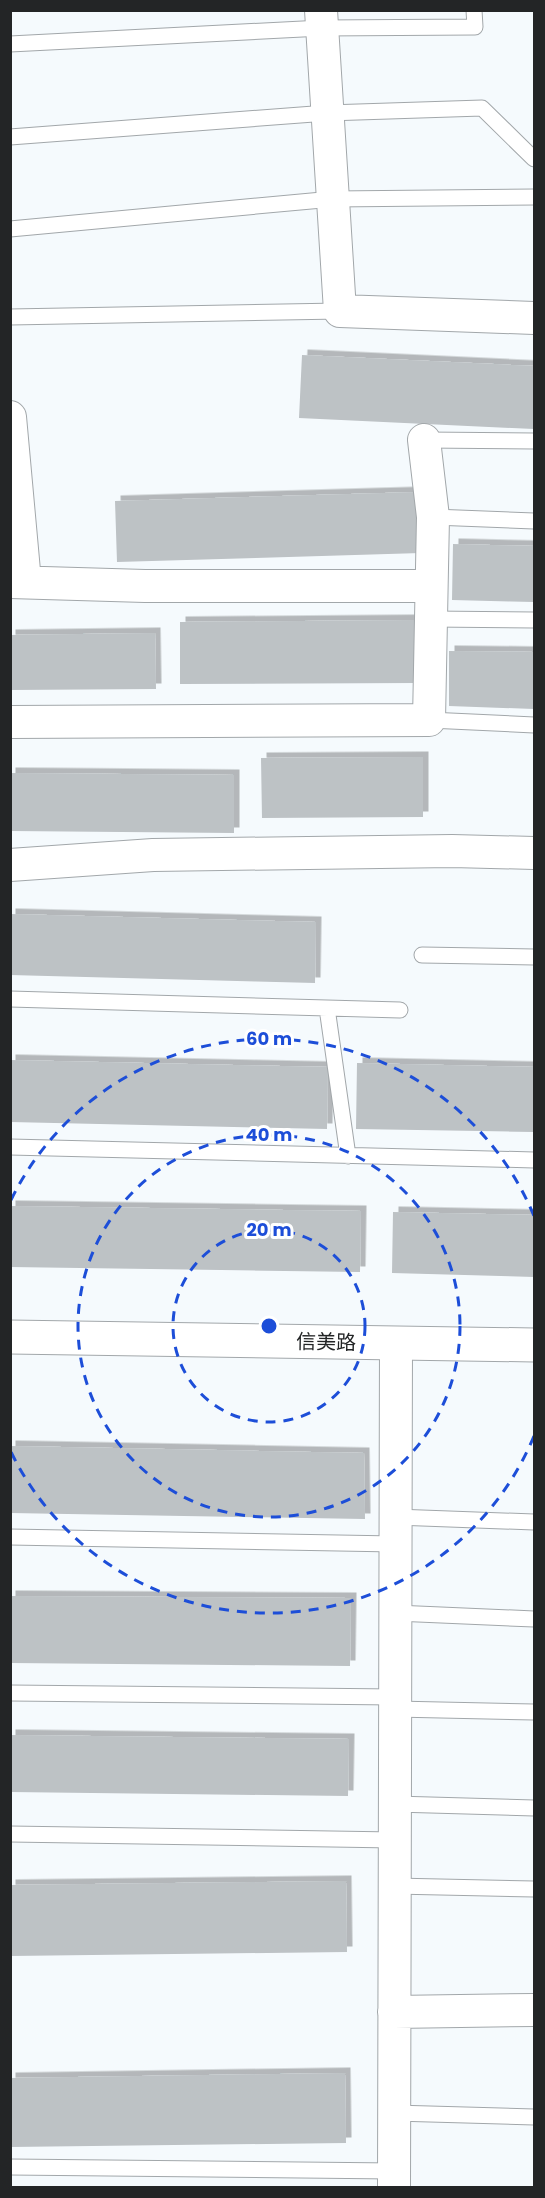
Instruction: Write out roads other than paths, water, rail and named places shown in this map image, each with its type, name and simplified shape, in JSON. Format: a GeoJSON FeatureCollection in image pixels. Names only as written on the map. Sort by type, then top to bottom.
{"type":"FeatureCollection","features":[{"type":"Feature","properties":{"kind":"street"},"geometry":{"type":"LineString","coordinates":[[321,19],[340,311],[534,318]]}},
{"type":"Feature","properties":{"kind":"street"},"geometry":{"type":"LineString","coordinates":[[10,417],[17,582],[145,586],[431,586]]}},
{"type":"Feature","properties":{"kind":"street"},"geometry":{"type":"LineString","coordinates":[[10,722],[429,720],[433,517],[424,440]]}},
{"type":"Feature","properties":{"kind":"street"},"geometry":{"type":"LineString","coordinates":[[10,865],[153,855],[452,851],[534,853]]}},
{"type":"Feature","properties":{"kind":"street","name":"信美路"},"geometry":{"type":"LineString","coordinates":[[10,1337],[534,1345]]}},
{"type":"Feature","properties":{"kind":"street"},"geometry":{"type":"LineString","coordinates":[[394,2179],[396,1343]]}},
{"type":"Feature","properties":{"kind":"street"},"geometry":{"type":"LineString","coordinates":[[394,2012],[534,2010]]}},
{"type":"Feature","properties":{"kind":"lane"},"geometry":{"type":"LineString","coordinates":[[10,44],[321,19],[475,27],[474,10]]}},
{"type":"Feature","properties":{"kind":"lane"},"geometry":{"type":"LineString","coordinates":[[10,137],[327,113],[482,108],[534,159]]}},
{"type":"Feature","properties":{"kind":"lane"},"geometry":{"type":"LineString","coordinates":[[10,229],[333,199],[534,197]]}},
{"type":"Feature","properties":{"kind":"lane"},"geometry":{"type":"LineString","coordinates":[[10,318],[340,311]]}},
{"type":"Feature","properties":{"kind":"lane"},"geometry":{"type":"LineString","coordinates":[[424,440],[534,441]]}},
{"type":"Feature","properties":{"kind":"lane"},"geometry":{"type":"LineString","coordinates":[[433,517],[534,521]]}},
{"type":"Feature","properties":{"kind":"lane"},"geometry":{"type":"LineString","coordinates":[[430,619],[534,620]]}},
{"type":"Feature","properties":{"kind":"lane"},"geometry":{"type":"LineString","coordinates":[[429,720],[534,725]]}},
{"type":"Feature","properties":{"kind":"lane"},"geometry":{"type":"LineString","coordinates":[[422,955],[534,957]]}},
{"type":"Feature","properties":{"kind":"lane"},"geometry":{"type":"LineString","coordinates":[[10,999],[400,1010]]}},
{"type":"Feature","properties":{"kind":"lane"},"geometry":{"type":"LineString","coordinates":[[327,1008],[348,1156]]}},
{"type":"Feature","properties":{"kind":"lane"},"geometry":{"type":"LineString","coordinates":[[10,1147],[534,1160]]}},
{"type":"Feature","properties":{"kind":"lane"},"geometry":{"type":"LineString","coordinates":[[10,1537],[395,1531],[534,1522]]}},
{"type":"Feature","properties":{"kind":"lane"},"geometry":{"type":"LineString","coordinates":[[395,1613],[534,1619]]}},
{"type":"Feature","properties":{"kind":"lane"},"geometry":{"type":"LineString","coordinates":[[10,1693],[395,1703],[534,1712]]}},
{"type":"Feature","properties":{"kind":"lane"},"geometry":{"type":"LineString","coordinates":[[395,1804],[534,1808]]}},
{"type":"Feature","properties":{"kind":"lane"},"geometry":{"type":"LineString","coordinates":[[10,1834],[394,1840]]}},
{"type":"Feature","properties":{"kind":"lane"},"geometry":{"type":"LineString","coordinates":[[394,1887],[534,1889]]}},
{"type":"Feature","properties":{"kind":"lane"},"geometry":{"type":"LineString","coordinates":[[394,2113],[534,2117]]}},
{"type":"Feature","properties":{"kind":"lane"},"geometry":{"type":"LineString","coordinates":[[10,2167],[394,2179]]}}]}
